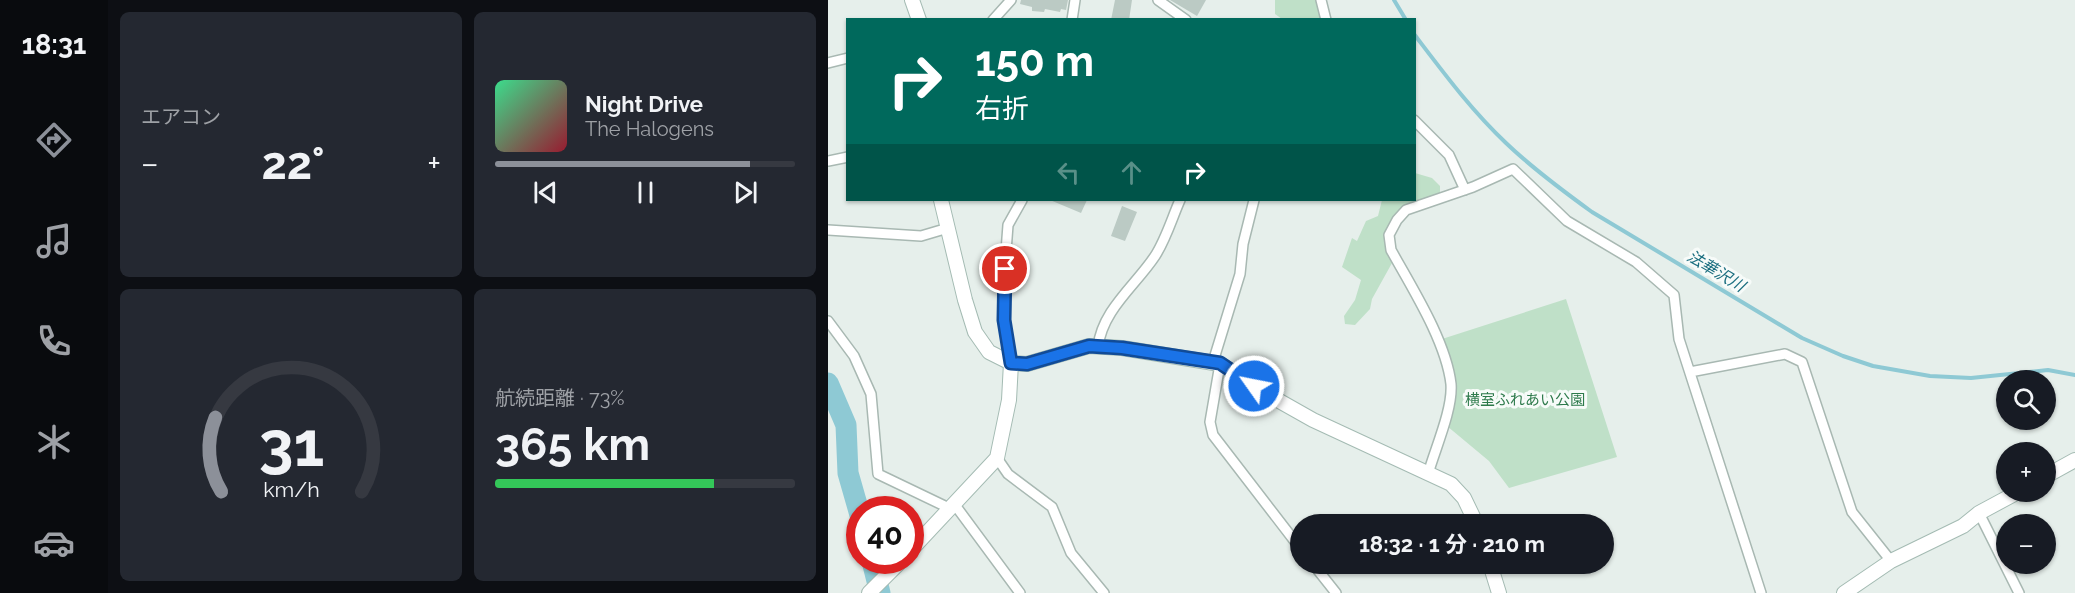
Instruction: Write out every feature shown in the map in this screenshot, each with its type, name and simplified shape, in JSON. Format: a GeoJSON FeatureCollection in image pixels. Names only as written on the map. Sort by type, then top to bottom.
{"type":"FeatureCollection","features":[{"type":"Feature","properties":{"kind":"street"},"geometry":{"type":"LineString","coordinates":[[912,0],[917,18]]}},
{"type":"Feature","properties":{"kind":"street"},"geometry":{"type":"LineString","coordinates":[[995,18],[1011,0]]}},
{"type":"Feature","properties":{"kind":"street"},"geometry":{"type":"LineString","coordinates":[[1072,18],[1075,0]]}},
{"type":"Feature","properties":{"kind":"street"},"geometry":{"type":"LineString","coordinates":[[1158,0],[1183,18]]}},
{"type":"Feature","properties":{"kind":"street"},"geometry":{"type":"LineString","coordinates":[[1321,0],[1326,18]]}},
{"type":"Feature","properties":{"kind":"street"},"geometry":{"type":"LineString","coordinates":[[828,63],[846,58]]}},
{"type":"Feature","properties":{"kind":"street"},"geometry":{"type":"LineString","coordinates":[[1416,122],[1449,155],[1465,190]]}},
{"type":"Feature","properties":{"kind":"street"},"geometry":{"type":"LineString","coordinates":[[828,161],[846,157]]}},
{"type":"Feature","properties":{"kind":"street"},"geometry":{"type":"LineString","coordinates":[[1428,474],[1446,417],[1451,386],[1438,338],[1391,250],[1389,235],[1397,220],[1406,210],[1465,190],[1513,169],[1567,221],[1636,262],[1674,295],[1678,339],[1761,593]]}},
{"type":"Feature","properties":{"kind":"street"},"geometry":{"type":"LineString","coordinates":[[941,201],[975,332],[989,352],[1011,363],[1027,364],[1089,346],[1122,348],[1216,363],[1313,420],[1451,484],[1464,498],[1472,514]]}},
{"type":"Feature","properties":{"kind":"street"},"geometry":{"type":"LineString","coordinates":[[924,537],[997,458],[1009,400],[1011,363],[1004,320],[1008,225],[1021,201]]}},
{"type":"Feature","properties":{"kind":"street"},"geometry":{"type":"LineString","coordinates":[[1098,347],[1099,337],[1107,318],[1156,254],[1180,201]]}},
{"type":"Feature","properties":{"kind":"street"},"geometry":{"type":"LineString","coordinates":[[1254,201],[1243,244],[1240,274],[1216,363],[1210,422],[1213,435],[1290,535]]}},
{"type":"Feature","properties":{"kind":"street"},"geometry":{"type":"LineString","coordinates":[[828,230],[921,236],[948,228]]}},
{"type":"Feature","properties":{"kind":"street"},"geometry":{"type":"LineString","coordinates":[[828,321],[854,356],[871,394],[879,474],[953,507],[1020,593]]}},
{"type":"Feature","properties":{"kind":"street"},"geometry":{"type":"LineString","coordinates":[[1690,372],[1785,354],[1802,362],[1852,512],[1891,561]]}},
{"type":"Feature","properties":{"kind":"street"},"geometry":{"type":"LineString","coordinates":[[997,458],[1008,474],[1052,507],[1071,553],[1104,593]]}},
{"type":"Feature","properties":{"kind":"street"},"geometry":{"type":"LineString","coordinates":[[2056,470],[2075,460]]}},
{"type":"Feature","properties":{"kind":"street"},"geometry":{"type":"LineString","coordinates":[[1844,593],[1891,561],[1963,526],[1979,513],[1999,502]]}},
{"type":"Feature","properties":{"kind":"street"},"geometry":{"type":"LineString","coordinates":[[1979,513],[2019,593]]}},
{"type":"Feature","properties":{"kind":"street"},"geometry":{"type":"LineString","coordinates":[[869,593],[888,574]]}},
{"type":"Feature","properties":{"kind":"street"},"geometry":{"type":"LineString","coordinates":[[1321,574],[1336,593]]}},
{"type":"Feature","properties":{"kind":"street"},"geometry":{"type":"LineString","coordinates":[[1493,574],[1499,593]]}},
{"type":"Feature","properties":{"kind":"green space"},"geometry":{"type":"Polygon","coordinates":[[[1275,0],[1318,0],[1322,18],[1281,18],[1275,14],[1275,0]]]}},
{"type":"Feature","properties":{"kind":"green space"},"geometry":{"type":"Polygon","coordinates":[[[1416,173],[1432,178],[1440,186],[1440,195],[1395,218],[1388,253],[1392,263],[1372,299],[1370,309],[1355,325],[1345,324],[1344,316],[1355,300],[1361,280],[1342,267],[1352,238],[1357,241],[1366,221],[1378,216],[1382,201],[1416,201],[1416,173]]]}},
{"type":"Feature","properties":{"kind":"green space","name":"横室ふれあい公園"},"geometry":{"type":"Polygon","coordinates":[[[1566,299],[1617,457],[1509,488],[1489,461],[1447,426],[1457,386],[1442,339],[1566,299]]]}},
{"type":"Feature","properties":{"kind":"building"},"geometry":{"type":"Polygon","coordinates":[[[1021,0],[1068,0],[1066,10],[1061,9],[1060,12],[1045,9],[1044,12],[1032,11],[1032,7],[1020,4],[1021,0]]]}},
{"type":"Feature","properties":{"kind":"building"},"geometry":{"type":"Polygon","coordinates":[[[1115,0],[1132,0],[1129,18],[1111,18],[1115,0]]]}},
{"type":"Feature","properties":{"kind":"building"},"geometry":{"type":"Polygon","coordinates":[[[1170,0],[1206,0],[1197,16],[1170,0]]]}},
{"type":"Feature","properties":{"kind":"building"},"geometry":{"type":"Polygon","coordinates":[[[1052,201],[1087,201],[1081,213],[1052,201]]]}},
{"type":"Feature","properties":{"kind":"building"},"geometry":{"type":"Polygon","coordinates":[[[1122,206],[1137,212],[1125,241],[1111,236],[1122,206]]]}},
{"type":"Feature","properties":{"kind":"waterway","name":"法華沢川"},"geometry":{"type":"LineString","coordinates":[[1394,0],[1405,18]]}},
{"type":"Feature","properties":{"kind":"waterway","name":"法華沢川"},"geometry":{"type":"LineString","coordinates":[[1416,37],[1493,130],[1548,179],[1592,212],[1802,338],[1873,366],[1930,376],[1971,378],[2048,370],[2075,375]]}},
{"type":"Feature","properties":{"kind":"waterway"},"geometry":{"type":"LineString","coordinates":[[828,383],[846,425],[848,473],[855,496]]}},
{"type":"Feature","properties":{"kind":"waterway"},"geometry":{"type":"LineString","coordinates":[[875,574],[880,593]]}},
{"type":"Feature","properties":{"kind":"route"},"geometry":{"type":"LineString","coordinates":[[1005,269],[1004,320],[1011,363],[1027,364],[1089,346],[1122,348],[1220,363],[1254,386]]}}]}
